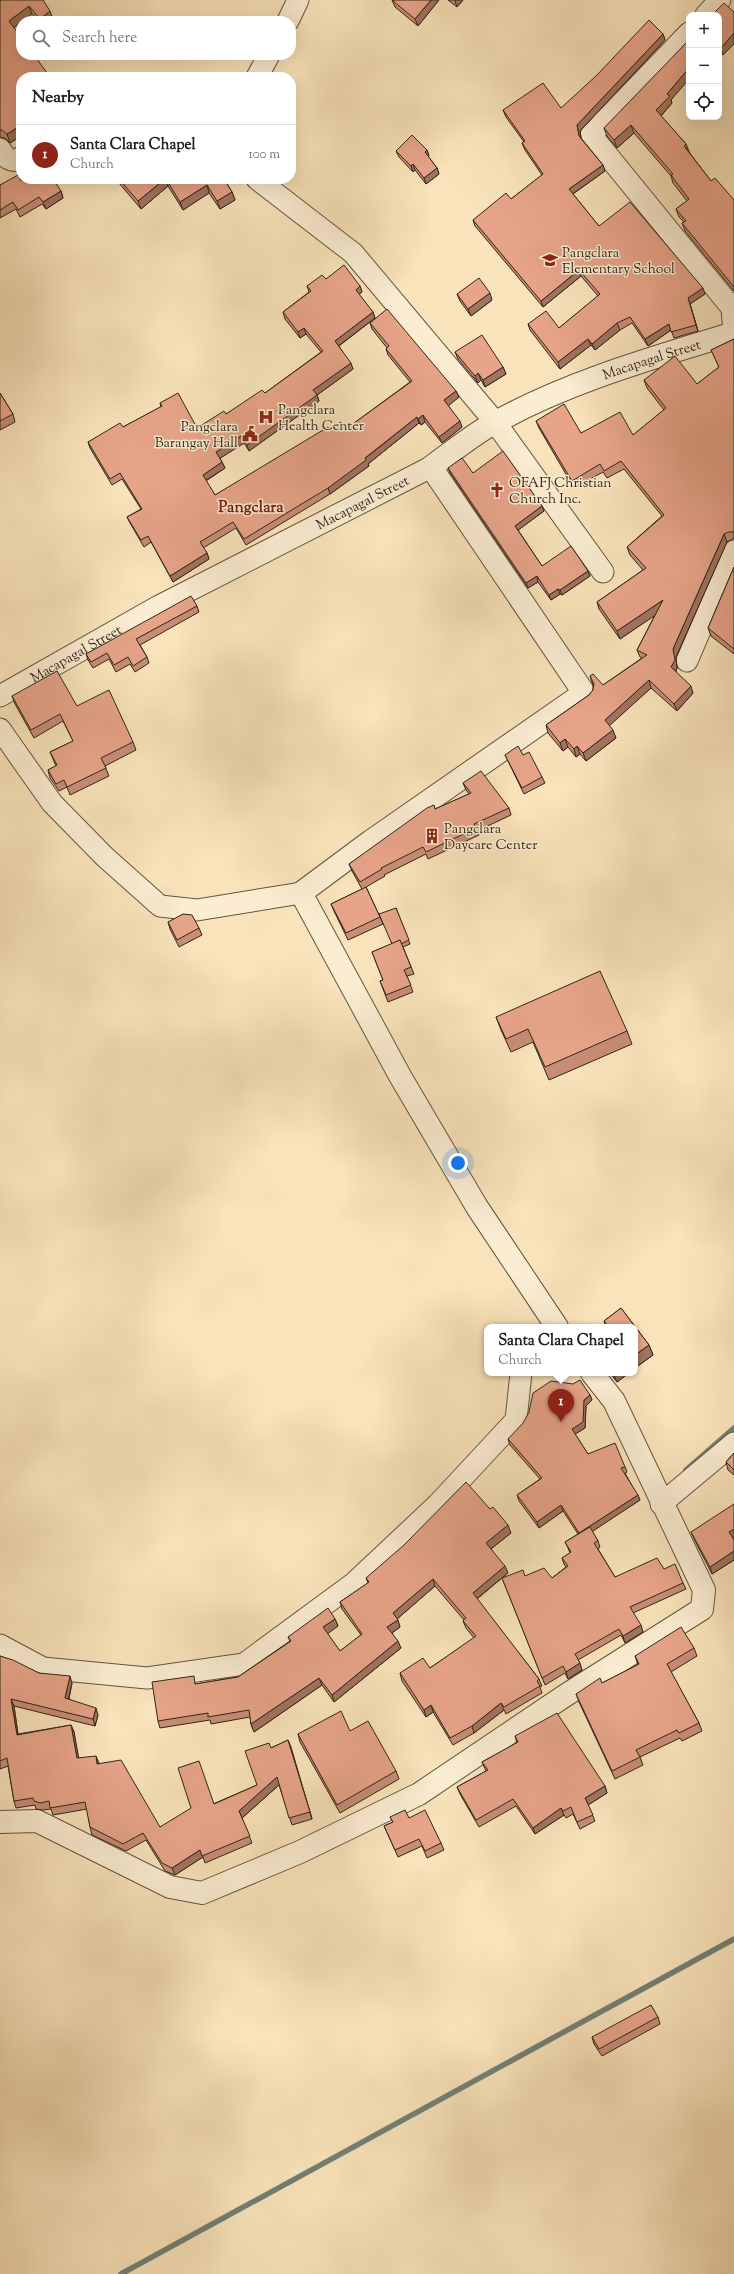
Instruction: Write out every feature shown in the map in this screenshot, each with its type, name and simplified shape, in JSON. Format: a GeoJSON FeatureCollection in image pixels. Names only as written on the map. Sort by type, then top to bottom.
{"type":"FeatureCollection","features":[{"type":"Feature","properties":{"kind":"street"},"geometry":{"type":"LineString","coordinates":[[290,16],[298,0]]}},
{"type":"Feature","properties":{"kind":"street"},"geometry":{"type":"LineString","coordinates":[[709,12],[720,0]]}},
{"type":"Feature","properties":{"kind":"street"},"geometry":{"type":"LineString","coordinates":[[686,35],[591,135],[732,308],[734,333]]}},
{"type":"Feature","properties":{"kind":"street"},"geometry":{"type":"LineString","coordinates":[[260,72],[266,60]]}},
{"type":"Feature","properties":{"kind":"street"},"geometry":{"type":"LineString","coordinates":[[0,149],[5,158],[11,160],[16,158]]}},
{"type":"Feature","properties":{"kind":"street"},"geometry":{"type":"LineString","coordinates":[[263,184],[353,253],[495,422],[603,572]]}},
{"type":"Feature","properties":{"kind":"street","name":"Macapagal Street"},"geometry":{"type":"LineString","coordinates":[[0,696],[159,606],[431,467],[495,422],[570,387],[614,370],[734,333]]}},
{"type":"Feature","properties":{"kind":"street"},"geometry":{"type":"LineString","coordinates":[[0,729],[52,804],[104,857],[160,906],[197,910],[301,893],[371,841],[584,693],[431,467]]}},
{"type":"Feature","properties":{"kind":"street"},"geometry":{"type":"LineString","coordinates":[[687,661],[734,551]]}},
{"type":"Feature","properties":{"kind":"street"},"geometry":{"type":"LineString","coordinates":[[301,893],[400,1076],[477,1207],[555,1324]]}},
{"type":"Feature","properties":{"kind":"street"},"geometry":{"type":"LineString","coordinates":[[0,1645],[43,1668],[146,1678],[244,1664],[354,1583],[438,1504],[516,1420],[521,1376]]}},
{"type":"Feature","properties":{"kind":"street"},"geometry":{"type":"LineString","coordinates":[[0,1822],[37,1821],[170,1887],[202,1893],[300,1852],[419,1794],[566,1695],[702,1608],[704,1590],[661,1504],[614,1401],[594,1376]]}},
{"type":"Feature","properties":{"kind":"street"},"geometry":{"type":"LineString","coordinates":[[661,1504],[734,1443]]}},
{"type":"Feature","properties":{"kind":"building"},"geometry":{"type":"Polygon","coordinates":[[[0,0],[43,0],[50,11],[44,16],[37,16],[29,6],[9,21],[16,30],[16,60],[38,60],[46,72],[16,72],[16,128],[7,134],[0,130],[0,0]]]}},
{"type":"Feature","properties":{"kind":"building"},"geometry":{"type":"Polygon","coordinates":[[[431,0],[415,19],[393,1],[431,0]]]}},
{"type":"Feature","properties":{"kind":"building"},"geometry":{"type":"Polygon","coordinates":[[[724,3],[734,12],[734,33],[722,47],[722,12],[715,12],[724,3]]]}},
{"type":"Feature","properties":{"kind":"building"},"geometry":{"type":"Polygon","coordinates":[[[649,20],[663,34],[577,125],[579,136],[603,165],[569,189],[599,226],[630,202],[703,288],[688,298],[696,325],[671,332],[669,324],[645,339],[630,317],[617,323],[592,344],[588,339],[558,362],[528,324],[546,311],[559,328],[600,294],[579,270],[541,301],[473,220],[506,193],[511,199],[543,174],[522,143],[525,141],[503,110],[543,83],[561,108],[597,75],[649,20]]]}},
{"type":"Feature","properties":{"kind":"building"},"geometry":{"type":"Polygon","coordinates":[[[686,43],[686,72],[667,94],[670,96],[656,110],[686,144],[684,146],[711,181],[715,178],[734,200],[734,287],[682,223],[686,221],[676,209],[689,199],[671,175],[673,174],[631,125],[614,140],[604,128],[686,43]]]}},
{"type":"Feature","properties":{"kind":"building"},"geometry":{"type":"Polygon","coordinates":[[[412,135],[427,150],[425,152],[437,168],[424,178],[413,164],[411,166],[396,151],[412,135]]]}},
{"type":"Feature","properties":{"kind":"building"},"geometry":{"type":"Polygon","coordinates":[[[16,176],[16,184],[56,184],[61,191],[43,202],[39,197],[18,210],[13,202],[0,210],[0,185],[16,176]]]}},
{"type":"Feature","properties":{"kind":"building"},"geometry":{"type":"Polygon","coordinates":[[[123,184],[159,184],[138,201],[123,184]]]}},
{"type":"Feature","properties":{"kind":"building"},"geometry":{"type":"Polygon","coordinates":[[[169,184],[227,184],[232,192],[217,201],[207,185],[180,202],[169,184]]]}},
{"type":"Feature","properties":{"kind":"building"},"geometry":{"type":"Polygon","coordinates":[[[344,265],[360,286],[356,290],[373,312],[335,341],[351,363],[313,390],[317,395],[247,445],[241,436],[216,452],[222,462],[203,475],[215,495],[328,427],[330,429],[341,422],[346,429],[412,381],[386,349],[389,346],[370,323],[387,309],[456,391],[444,400],[460,421],[439,437],[423,415],[418,419],[417,417],[365,458],[366,460],[328,488],[244,539],[233,522],[200,542],[207,553],[170,576],[148,536],[141,540],[127,517],[142,509],[120,473],[110,479],[88,442],[120,423],[123,427],[162,406],[160,403],[178,393],[197,428],[224,411],[226,414],[262,390],[265,393],[323,351],[304,328],[298,332],[283,312],[311,291],[307,286],[322,275],[326,279],[344,265]]]}},
{"type":"Feature","properties":{"kind":"building"},"geometry":{"type":"Polygon","coordinates":[[[479,278],[490,293],[468,309],[457,294],[479,278]]]}},
{"type":"Feature","properties":{"kind":"building"},"geometry":{"type":"Polygon","coordinates":[[[482,335],[503,367],[483,380],[478,373],[475,376],[455,352],[482,335]]]}},
{"type":"Feature","properties":{"kind":"building"},"geometry":{"type":"Polygon","coordinates":[[[734,339],[734,532],[724,534],[673,649],[675,660],[671,667],[691,686],[674,704],[649,680],[605,720],[613,730],[583,753],[577,746],[574,749],[565,739],[560,743],[546,725],[589,695],[593,690],[594,684],[590,676],[593,674],[603,685],[647,655],[637,650],[663,600],[617,631],[597,602],[646,568],[627,547],[664,515],[621,461],[604,471],[600,464],[572,481],[536,421],[564,404],[581,433],[620,412],[633,435],[666,408],[644,380],[675,356],[697,384],[719,367],[711,350],[734,339]]]}},
{"type":"Feature","properties":{"kind":"building"},"geometry":{"type":"Polygon","coordinates":[[[0,393],[13,414],[0,421],[0,393]]]}},
{"type":"Feature","properties":{"kind":"building","name":"OFAFJ Christian Church Inc."},"geometry":{"type":"Polygon","coordinates":[[[503,451],[542,506],[515,526],[542,566],[571,546],[588,571],[560,590],[558,589],[549,595],[537,576],[526,583],[448,468],[462,458],[473,473],[503,451]]]}},
{"type":"Feature","properties":{"kind":"building"},"geometry":{"type":"Polygon","coordinates":[[[734,567],[734,649],[708,628],[734,567]]]}},
{"type":"Feature","properties":{"kind":"building"},"geometry":{"type":"Polygon","coordinates":[[[191,596],[197,606],[136,639],[147,657],[133,666],[128,657],[114,665],[107,653],[91,662],[86,654],[191,596]]]}},
{"type":"Feature","properties":{"kind":"building"},"geometry":{"type":"Polygon","coordinates":[[[57,671],[77,706],[109,690],[133,742],[101,758],[106,768],[67,787],[64,780],[56,784],[48,770],[57,765],[50,752],[73,741],[60,714],[31,730],[12,696],[57,671]]]}},
{"type":"Feature","properties":{"kind":"building"},"geometry":{"type":"Polygon","coordinates":[[[518,746],[523,755],[529,752],[542,777],[522,788],[505,755],[518,746]]]}},
{"type":"Feature","properties":{"kind":"building"},"geometry":{"type":"Polygon","coordinates":[[[481,771],[509,808],[474,824],[476,828],[426,852],[423,847],[381,868],[382,869],[360,882],[349,864],[427,808],[434,805],[435,809],[471,793],[463,783],[481,771]]]}},
{"type":"Feature","properties":{"kind":"building"},"geometry":{"type":"Polygon","coordinates":[[[366,887],[380,917],[346,933],[331,904],[366,887]]]}},
{"type":"Feature","properties":{"kind":"building"},"geometry":{"type":"Polygon","coordinates":[[[396,908],[409,940],[401,944],[400,940],[392,944],[379,914],[396,908]]]}},
{"type":"Feature","properties":{"kind":"building"},"geometry":{"type":"Polygon","coordinates":[[[183,914],[192,915],[199,928],[177,940],[168,922],[183,914]]]}},
{"type":"Feature","properties":{"kind":"building"},"geometry":{"type":"Polygon","coordinates":[[[400,940],[411,967],[404,970],[411,985],[386,995],[380,981],[383,980],[372,952],[400,940]]]}},
{"type":"Feature","properties":{"kind":"building"},"geometry":{"type":"Polygon","coordinates":[[[600,971],[627,1031],[545,1067],[528,1029],[506,1039],[496,1017],[600,971]]]}},
{"type":"Feature","properties":{"kind":"building"},"geometry":{"type":"Polygon","coordinates":[[[621,1308],[633,1324],[606,1324],[604,1321],[621,1308]]]}},
{"type":"Feature","properties":{"kind":"building"},"geometry":{"type":"Polygon","coordinates":[[[638,1330],[649,1345],[638,1353],[638,1330]]]}},
{"type":"Feature","properties":{"kind":"building"},"geometry":{"type":"Polygon","coordinates":[[[580,1380],[590,1395],[584,1400],[583,1422],[572,1429],[588,1454],[615,1443],[625,1467],[621,1468],[638,1495],[579,1533],[561,1505],[537,1522],[517,1495],[542,1478],[508,1439],[523,1423],[529,1412],[533,1393],[551,1381],[573,1384],[580,1380]]]}},
{"type":"Feature","properties":{"kind":"building"},"geometry":{"type":"Polygon","coordinates":[[[734,1453],[734,1470],[726,1462],[734,1453]]]}},
{"type":"Feature","properties":{"kind":"building"},"geometry":{"type":"Polygon","coordinates":[[[466,1482],[490,1509],[493,1507],[508,1525],[486,1543],[505,1566],[473,1593],[539,1679],[537,1681],[540,1686],[504,1707],[501,1703],[472,1726],[450,1738],[431,1705],[424,1710],[400,1673],[423,1658],[430,1668],[476,1636],[463,1621],[466,1618],[433,1579],[393,1613],[398,1620],[387,1627],[398,1641],[332,1695],[319,1678],[251,1724],[249,1710],[208,1717],[208,1713],[158,1721],[152,1682],[194,1676],[195,1684],[238,1677],[291,1641],[288,1637],[328,1608],[335,1619],[323,1627],[340,1651],[362,1634],[340,1602],[369,1582],[366,1578],[404,1545],[466,1482]]]}},
{"type":"Feature","properties":{"kind":"building"},"geometry":{"type":"Polygon","coordinates":[[[734,1504],[734,1529],[729,1532],[734,1540],[734,1551],[710,1567],[691,1532],[734,1504]]]}},
{"type":"Feature","properties":{"kind":"building"},"geometry":{"type":"Polygon","coordinates":[[[590,1527],[598,1541],[594,1543],[615,1577],[657,1558],[664,1569],[675,1564],[683,1583],[630,1607],[641,1625],[623,1636],[619,1629],[575,1654],[580,1663],[566,1672],[563,1666],[542,1678],[502,1578],[523,1570],[525,1576],[544,1568],[552,1578],[568,1566],[562,1558],[571,1552],[565,1542],[590,1527]]]}},
{"type":"Feature","properties":{"kind":"building"},"geometry":{"type":"Polygon","coordinates":[[[681,1627],[694,1648],[667,1664],[699,1723],[679,1733],[677,1730],[636,1750],[640,1757],[612,1771],[576,1694],[600,1678],[602,1683],[639,1664],[635,1656],[681,1627]]]}},
{"type":"Feature","properties":{"kind":"building"},"geometry":{"type":"Polygon","coordinates":[[[0,1656],[13,1660],[39,1673],[70,1676],[65,1698],[96,1708],[93,1719],[11,1699],[17,1735],[71,1725],[77,1758],[96,1756],[97,1764],[121,1760],[160,1827],[191,1808],[178,1768],[199,1761],[214,1804],[257,1785],[245,1751],[269,1743],[271,1748],[288,1740],[310,1812],[289,1818],[277,1777],[239,1811],[250,1836],[202,1856],[200,1850],[172,1868],[162,1863],[143,1833],[123,1844],[90,1827],[85,1802],[50,1808],[49,1801],[40,1803],[34,1801],[33,1798],[14,1801],[7,1758],[0,1761],[0,1656]]]}},
{"type":"Feature","properties":{"kind":"building"},"geometry":{"type":"Polygon","coordinates":[[[341,1711],[350,1731],[368,1721],[396,1771],[337,1805],[298,1734],[341,1711]]]}},
{"type":"Feature","properties":{"kind":"building"},"geometry":{"type":"Polygon","coordinates":[[[557,1713],[605,1786],[585,1798],[593,1815],[577,1822],[571,1807],[563,1811],[561,1808],[533,1828],[513,1799],[476,1820],[457,1787],[488,1770],[482,1762],[518,1742],[515,1736],[557,1713]]]}},
{"type":"Feature","properties":{"kind":"building"},"geometry":{"type":"Polygon","coordinates":[[[405,1810],[409,1818],[425,1810],[441,1843],[425,1851],[419,1839],[395,1850],[384,1826],[393,1822],[390,1817],[405,1810]]]}},
{"type":"Feature","properties":{"kind":"building"},"geometry":{"type":"Polygon","coordinates":[[[651,2005],[658,2017],[599,2049],[592,2037],[651,2005]]]}},
{"type":"Feature","properties":{"kind":"waterway"},"geometry":{"type":"LineString","coordinates":[[686,1470],[734,1428]]}},
{"type":"Feature","properties":{"kind":"waterway"},"geometry":{"type":"LineString","coordinates":[[121,2274],[734,1939]]}},
{"type":"Feature","properties":{"kind":"place","name":"Pangclara Elementary School"},"geometry":{"type":"Point","coordinates":[550,260]}},
{"type":"Feature","properties":{"kind":"place","name":"Pangclara Health Center"},"geometry":{"type":"Point","coordinates":[266,417]}},
{"type":"Feature","properties":{"kind":"place","name":"Pangclara Barangay Hall"},"geometry":{"type":"Point","coordinates":[250,434]}},
{"type":"Feature","properties":{"kind":"place","name":"OFAFJ Christian Church Inc."},"geometry":{"type":"Point","coordinates":[497,490]}},
{"type":"Feature","properties":{"kind":"place","name":"Pangclara Daycare Center"},"geometry":{"type":"Point","coordinates":[432,836]}},
{"type":"Feature","properties":{"kind":"place","name":"Santa Clara Chapel"},"geometry":{"type":"Point","coordinates":[561,1422]}},
{"type":"Feature","properties":{"kind":"district","name":"Pangclara"},"geometry":{"type":"Point","coordinates":[251,506]}}]}
